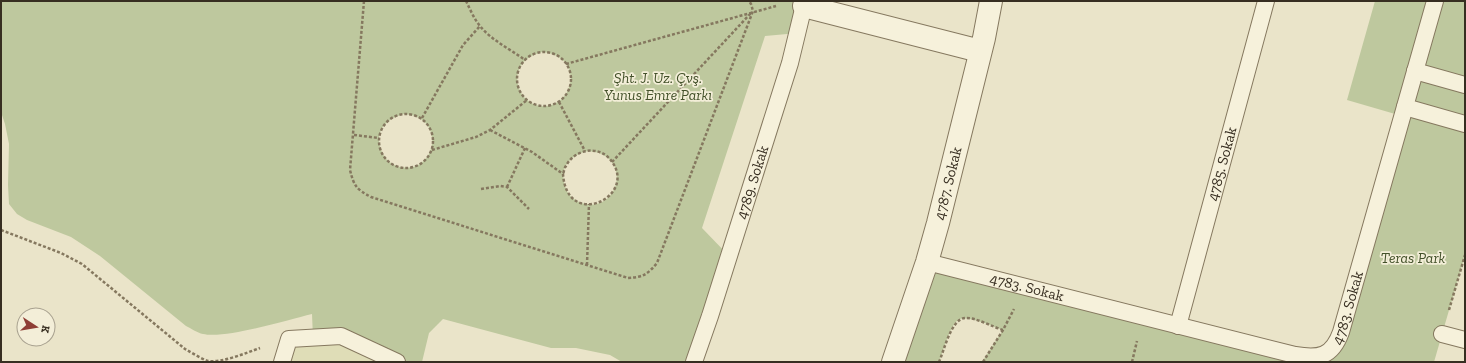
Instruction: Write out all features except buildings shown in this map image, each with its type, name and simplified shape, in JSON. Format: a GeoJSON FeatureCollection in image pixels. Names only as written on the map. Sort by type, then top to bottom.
{"type":"FeatureCollection","features":[{"type":"Feature","properties":{"kind":"street","name":"4787. Sokak"},"geometry":{"type":"LineString","coordinates":[[893,362],[927,262],[949,181],[991,1]]}},
{"type":"Feature","properties":{"kind":"street"},"geometry":{"type":"LineString","coordinates":[[805,4],[980,51]]}},
{"type":"Feature","properties":{"kind":"lane","name":"4785. Sokak"},"geometry":{"type":"LineString","coordinates":[[1178,326],[1266,1]]}},
{"type":"Feature","properties":{"kind":"lane","name":"4783. Sokak"},"geometry":{"type":"LineString","coordinates":[[927,262],[1303,357],[1310,358],[1322,356],[1336,343],[1342,326],[1435,1]]}},
{"type":"Feature","properties":{"kind":"lane","name":"4789. Sokak"},"geometry":{"type":"LineString","coordinates":[[694,362],[790,64],[805,4]]}},
{"type":"Feature","properties":{"kind":"lane"},"geometry":{"type":"LineString","coordinates":[[1415,71],[1465,85]]}},
{"type":"Feature","properties":{"kind":"lane"},"geometry":{"type":"LineString","coordinates":[[1405,107],[1465,124]]}},
{"type":"Feature","properties":{"kind":"lane"},"geometry":{"type":"LineString","coordinates":[[1442,334],[1465,340]]}},
{"type":"Feature","properties":{"kind":"lane"},"geometry":{"type":"LineString","coordinates":[[282,362],[289,339],[340,336],[397,362]]}},
{"type":"Feature","properties":{"kind":"path"},"geometry":{"type":"LineString","coordinates":[[364,1],[350,170],[353,183],[360,191],[371,197],[628,278],[639,277],[649,273],[657,263],[753,11],[749,1]]}},
{"type":"Feature","properties":{"kind":"path"},"geometry":{"type":"LineString","coordinates":[[466,1],[480,26],[489,35],[525,60]]}},
{"type":"Feature","properties":{"kind":"path"},"geometry":{"type":"LineString","coordinates":[[566,64],[753,11],[787,4],[805,4]]}},
{"type":"Feature","properties":{"kind":"path"},"geometry":{"type":"LineString","coordinates":[[612,162],[753,11]]}},
{"type":"Feature","properties":{"kind":"path"},"geometry":{"type":"LineString","coordinates":[[422,118],[463,45],[480,26]]}},
{"type":"Feature","properties":{"kind":"path"},"geometry":{"type":"LineString","coordinates":[[538,53],[551,53],[560,57],[570,71],[571,80],[566,96],[559,102],[552,105],[543,106],[527,100],[520,90],[517,76],[520,67],[525,60],[538,53]]}},
{"type":"Feature","properties":{"kind":"path"},"geometry":{"type":"LineString","coordinates":[[431,150],[476,137],[490,130],[527,100]]}},
{"type":"Feature","properties":{"kind":"path"},"geometry":{"type":"LineString","coordinates":[[559,102],[585,151]]}},
{"type":"Feature","properties":{"kind":"path"},"geometry":{"type":"LineString","coordinates":[[404,114],[422,118],[432,133],[433,141],[431,150],[421,163],[413,167],[405,168],[396,166],[383,156],[379,138],[381,129],[387,121],[395,116],[404,114]]}},
{"type":"Feature","properties":{"kind":"path"},"geometry":{"type":"LineString","coordinates":[[490,130],[544,159],[563,174]]}},
{"type":"Feature","properties":{"kind":"path"},"geometry":{"type":"LineString","coordinates":[[353,135],[379,138]]}},
{"type":"Feature","properties":{"kind":"path"},"geometry":{"type":"LineString","coordinates":[[507,187],[524,148]]}},
{"type":"Feature","properties":{"kind":"path"},"geometry":{"type":"LineString","coordinates":[[585,151],[598,151],[606,155],[616,170],[617,178],[614,190],[605,200],[598,203],[581,203],[567,192],[564,184],[563,174],[566,166],[572,158],[585,151]]}},
{"type":"Feature","properties":{"kind":"path"},"geometry":{"type":"LineString","coordinates":[[481,189],[500,186],[507,187],[529,209]]}},
{"type":"Feature","properties":{"kind":"path"},"geometry":{"type":"LineString","coordinates":[[586,265],[589,204]]}},
{"type":"Feature","properties":{"kind":"path"},"geometry":{"type":"LineString","coordinates":[[1,230],[61,253],[82,264],[185,348],[208,361],[219,361],[289,339]]}},
{"type":"Feature","properties":{"kind":"path"},"geometry":{"type":"LineString","coordinates":[[983,362],[1012,315],[1020,286]]}},
{"type":"Feature","properties":{"kind":"path"},"geometry":{"type":"LineString","coordinates":[[939,362],[952,327],[959,320],[965,318],[974,320],[1003,330]]}},
{"type":"Feature","properties":{"kind":"shaded area"},"geometry":{"type":"Polygon","coordinates":[[[341,336],[397,362],[282,362],[289,339],[341,336]]]}},
{"type":"Feature","properties":{"kind":"green space","name":"Şht. J. Uz. Çvş. Yunus Emre Parkı"},"geometry":{"type":"Polygon","coordinates":[[[1,1],[805,1],[798,33],[765,36],[702,228],[729,256],[694,362],[622,362],[610,355],[576,348],[551,348],[443,319],[429,333],[422,362],[397,362],[341,336],[313,338],[312,314],[226,334],[213,335],[196,332],[186,326],[100,256],[71,237],[27,220],[17,214],[9,204],[9,144],[1,112],[1,1]],[[542,52],[528,58],[520,67],[517,78],[519,88],[524,97],[533,104],[544,106],[556,103],[563,97],[569,87],[571,77],[570,71],[564,61],[554,55],[542,52]],[[404,114],[397,116],[386,123],[382,128],[379,139],[382,152],[387,160],[400,167],[412,167],[422,163],[429,155],[432,145],[432,134],[427,125],[418,117],[404,114]],[[588,151],[575,156],[564,169],[563,175],[566,189],[571,197],[579,202],[585,204],[597,204],[607,199],[613,191],[616,181],[616,171],[611,162],[602,154],[588,151]]]}},
{"type":"Feature","properties":{"kind":"green space","name":"Teras Park"},"geometry":{"type":"Polygon","coordinates":[[[1375,1],[1465,1],[1465,85],[1415,71],[1405,107],[1465,124],[1465,255],[1434,362],[982,362],[1003,330],[974,320],[962,319],[958,320],[952,327],[939,362],[893,362],[927,262],[1295,355],[1328,351],[1402,116],[1347,100],[1375,1]]]}},
{"type":"Feature","properties":{"kind":"green space"},"geometry":{"type":"Polygon","coordinates":[[[1419,77],[1465,90],[1465,119],[1411,105],[1419,77]]]}}]}
